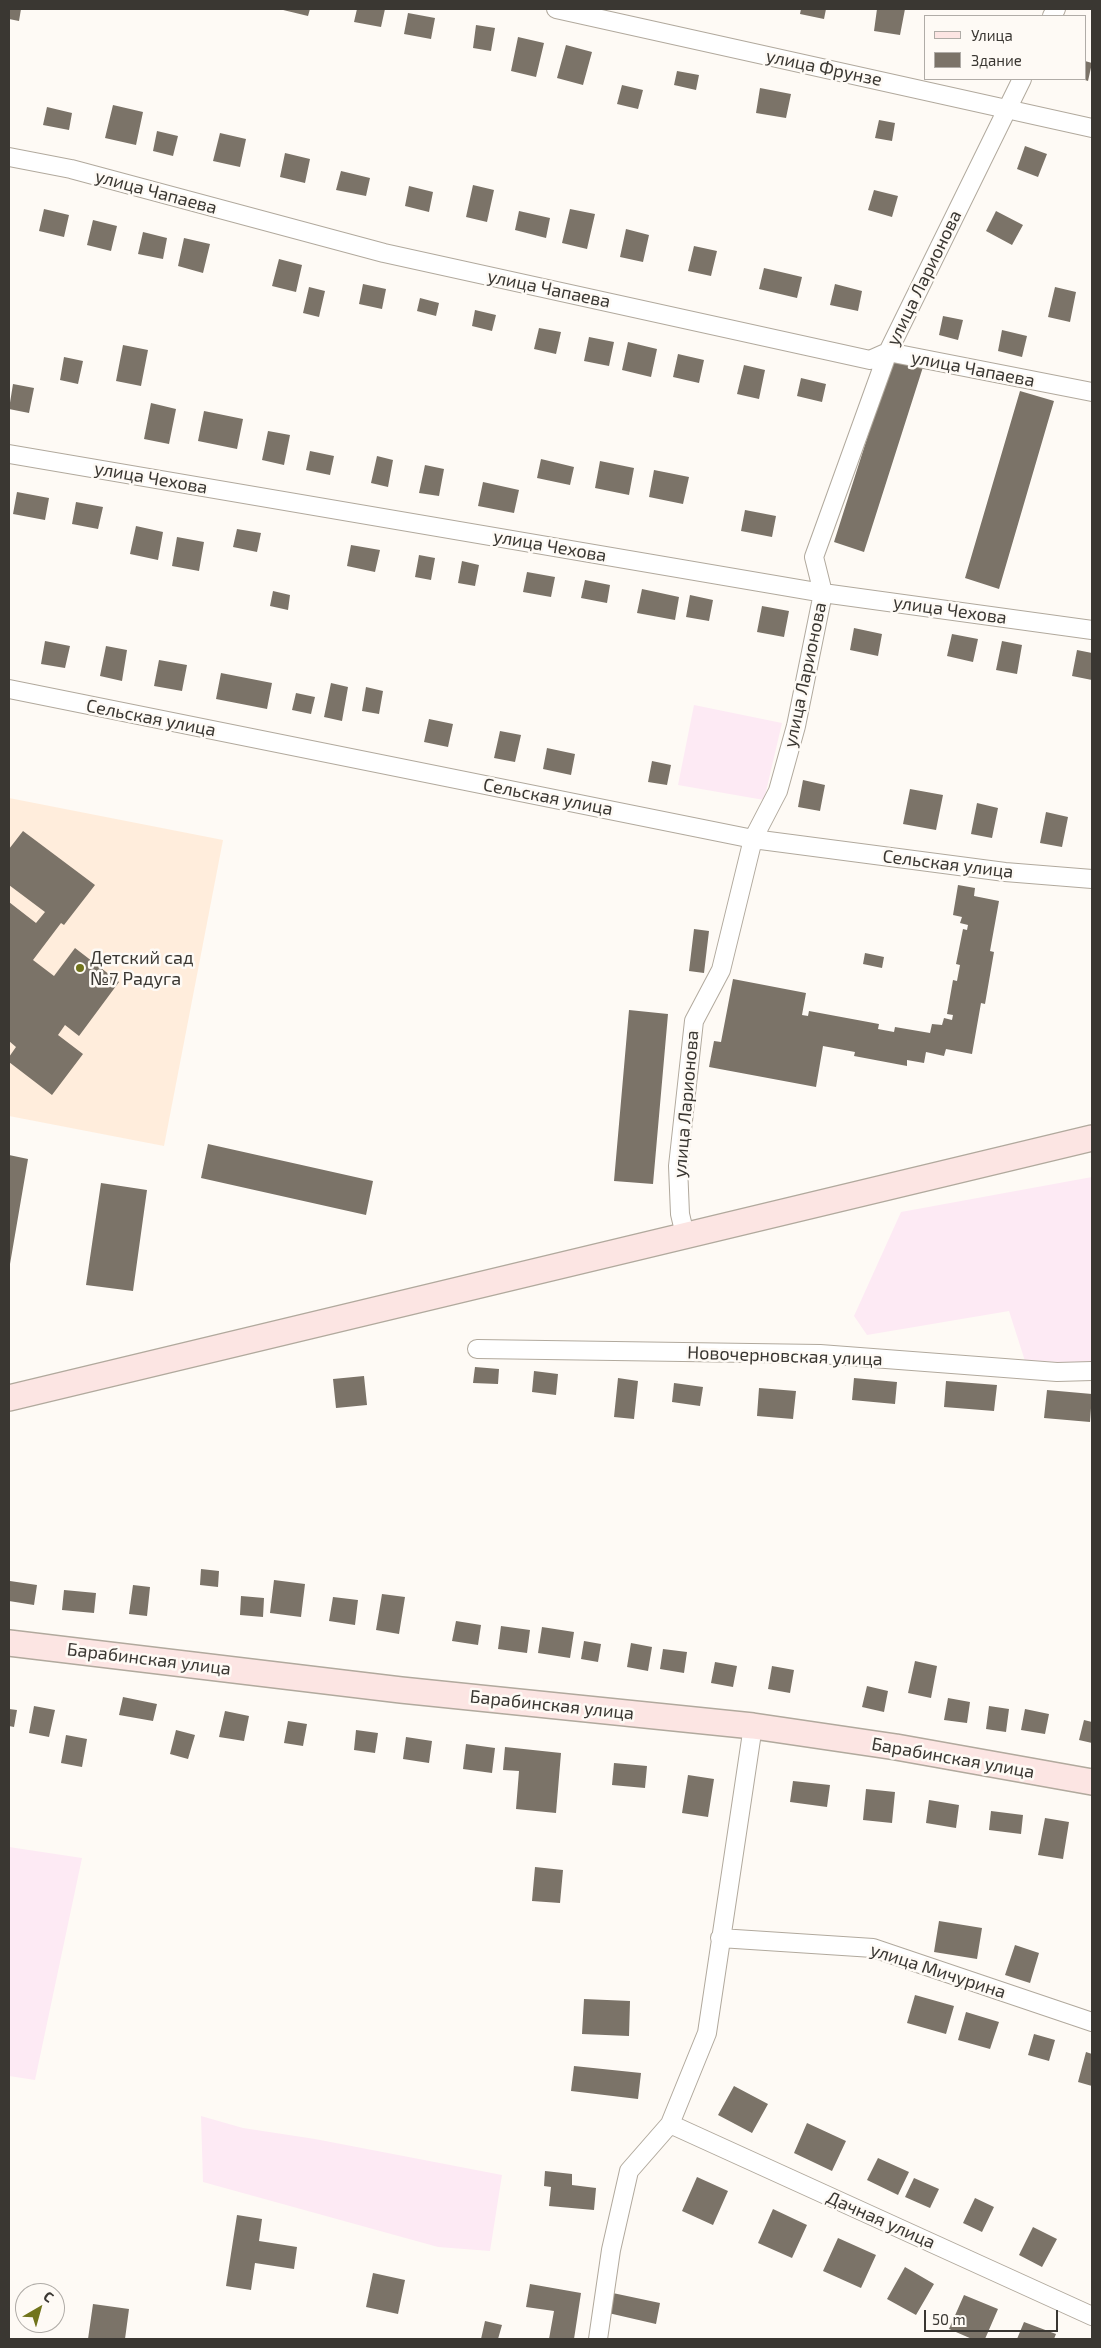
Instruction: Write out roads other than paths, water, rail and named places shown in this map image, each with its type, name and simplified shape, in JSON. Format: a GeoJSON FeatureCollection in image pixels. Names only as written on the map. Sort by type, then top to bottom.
{"type":"FeatureCollection","features":[{"type":"Feature","properties":{"kind":"main road"},"geometry":{"type":"LineString","coordinates":[[9,1398],[1092,1138]]}},
{"type":"Feature","properties":{"kind":"main road","name":"Барабинская улица"},"geometry":{"type":"LineString","coordinates":[[9,1642],[401,1690],[753,1726],[896,1747],[1092,1782]]}},
{"type":"Feature","properties":{"kind":"street","name":"улица Фрунзе"},"geometry":{"type":"LineString","coordinates":[[556,9],[1092,128]]}},
{"type":"Feature","properties":{"kind":"street","name":"улица Ларионова"},"geometry":{"type":"LineString","coordinates":[[685,1236],[680,1214],[678,1166],[694,1021],[721,970],[753,839],[778,791],[796,726],[822,593],[814,557],[888,352],[1022,80]]}},
{"type":"Feature","properties":{"kind":"street","name":"улица Чапаева"},"geometry":{"type":"LineString","coordinates":[[9,157],[71,169],[384,253],[870,360],[888,352],[1092,392]]}},
{"type":"Feature","properties":{"kind":"street","name":"улица Чехова"},"geometry":{"type":"LineString","coordinates":[[9,454],[822,593],[1092,630]]}},
{"type":"Feature","properties":{"kind":"street","name":"Сельская улица"},"geometry":{"type":"LineString","coordinates":[[9,689],[753,839],[1005,872],[1092,879]]}},
{"type":"Feature","properties":{"kind":"street","name":"Новочерновская улица"},"geometry":{"type":"LineString","coordinates":[[477,1349],[820,1354],[1057,1372],[1092,1371]]}},
{"type":"Feature","properties":{"kind":"street"},"geometry":{"type":"LineString","coordinates":[[598,2339],[611,2250],[629,2171],[670,2124],[707,2033],[753,1726]]}},
{"type":"Feature","properties":{"kind":"street","name":"улица Мичурина"},"geometry":{"type":"LineString","coordinates":[[720,1938],[873,1948],[1092,2022]]}},
{"type":"Feature","properties":{"kind":"street","name":"Дачная улица"},"geometry":{"type":"LineString","coordinates":[[670,2124],[1092,2316]]}},
{"type":"Feature","properties":{"kind":"place","name":"Детский сад №7 Радуга"},"geometry":{"type":"Point","coordinates":[80,968]}}]}
